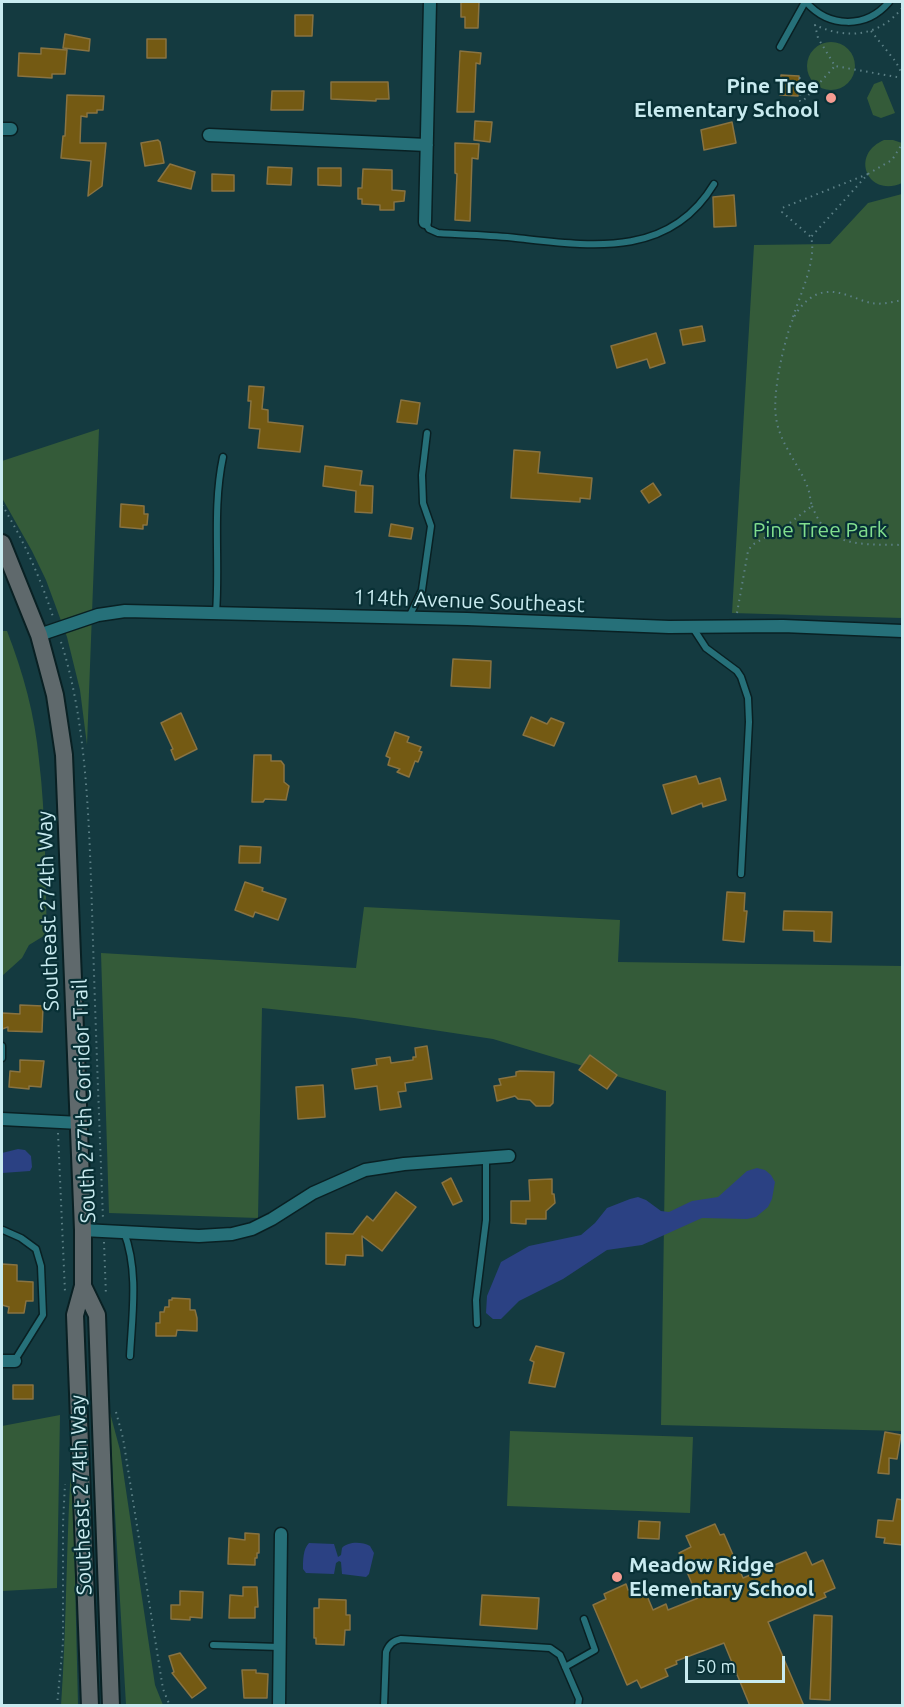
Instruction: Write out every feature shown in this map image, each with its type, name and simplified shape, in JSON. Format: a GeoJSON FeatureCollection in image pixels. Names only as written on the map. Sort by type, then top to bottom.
{"type":"FeatureCollection","features":[{"type":"Feature","properties":{"kind":"main road","name":"Southeast 274th Way"},"geometry":{"type":"LineString","coordinates":[[2,543],[39,635],[55,695],[64,755],[83,1230],[83,1287],[75,1315],[90,1706]]}},
{"type":"Feature","properties":{"kind":"main road","name":"Southeast 274th Way"},"geometry":{"type":"LineString","coordinates":[[83,1287],[97,1316],[111,1706]]}},
{"type":"Feature","properties":{"kind":"street"},"geometry":{"type":"LineString","coordinates":[[425,222],[430,2]]}},
{"type":"Feature","properties":{"kind":"street"},"geometry":{"type":"LineString","coordinates":[[209,135],[427,145]]}},
{"type":"Feature","properties":{"kind":"street","name":"114th Avenue Southeast"},"geometry":{"type":"LineString","coordinates":[[39,635],[98,615],[125,610],[693,628],[783,626],[903,631]]}},
{"type":"Feature","properties":{"kind":"street"},"geometry":{"type":"LineString","coordinates":[[2,1119],[80,1123]]}},
{"type":"Feature","properties":{"kind":"street"},"geometry":{"type":"LineString","coordinates":[[83,1230],[199,1236],[232,1234],[252,1229],[313,1193],[365,1170],[404,1164],[509,1155]]}},
{"type":"Feature","properties":{"kind":"street"},"geometry":{"type":"LineString","coordinates":[[2,1361],[15,1361]]}},
{"type":"Feature","properties":{"kind":"street"},"geometry":{"type":"LineString","coordinates":[[279,1706],[281,1534]]}},
{"type":"Feature","properties":{"kind":"lane"},"geometry":{"type":"LineString","coordinates":[[780,47],[806,2],[815,11],[832,21],[853,23],[872,16],[889,2]]}},
{"type":"Feature","properties":{"kind":"lane"},"geometry":{"type":"LineString","coordinates":[[425,222],[429,229],[438,233],[512,237],[571,244],[607,244],[639,240],[661,233],[682,221],[700,204],[714,184]]}},
{"type":"Feature","properties":{"kind":"lane"},"geometry":{"type":"LineString","coordinates":[[409,618],[422,590],[431,526],[423,502],[422,475],[427,433]]}},
{"type":"Feature","properties":{"kind":"lane"},"geometry":{"type":"LineString","coordinates":[[216,613],[218,592],[216,526],[219,477],[223,457]]}},
{"type":"Feature","properties":{"kind":"lane"},"geometry":{"type":"LineString","coordinates":[[693,628],[706,648],[737,671],[745,685],[748,698],[749,722],[741,874]]}},
{"type":"Feature","properties":{"kind":"lane"},"geometry":{"type":"LineString","coordinates":[[2,1046],[2,1058]]}},
{"type":"Feature","properties":{"kind":"lane"},"geometry":{"type":"LineString","coordinates":[[477,1324],[476,1300],[486,1220],[486,1157]]}},
{"type":"Feature","properties":{"kind":"lane"},"geometry":{"type":"LineString","coordinates":[[3,1230],[21,1238],[36,1249],[43,1288],[43,1315],[15,1361]]}},
{"type":"Feature","properties":{"kind":"lane"},"geometry":{"type":"LineString","coordinates":[[124,1232],[131,1251],[133,1269],[130,1356]]}},
{"type":"Feature","properties":{"kind":"lane"},"geometry":{"type":"LineString","coordinates":[[565,1667],[595,1650],[584,1619]]}},
{"type":"Feature","properties":{"kind":"lane"},"geometry":{"type":"LineString","coordinates":[[384,1706],[386,1652],[389,1645],[401,1639],[550,1648],[560,1655],[579,1699],[578,1706]]}},
{"type":"Feature","properties":{"kind":"lane"},"geometry":{"type":"LineString","coordinates":[[213,1646],[280,1647]]}},
{"type":"Feature","properties":{"kind":"path"},"geometry":{"type":"LineString","coordinates":[[903,8],[892,19],[871,31],[843,34],[815,25],[818,38],[836,66],[903,76]]}},
{"type":"Feature","properties":{"kind":"path"},"geometry":{"type":"LineString","coordinates":[[871,31],[896,62],[903,76]]}},
{"type":"Feature","properties":{"kind":"path"},"geometry":{"type":"LineString","coordinates":[[799,78],[801,78],[800,101],[802,101],[836,66]]}},
{"type":"Feature","properties":{"kind":"path"},"geometry":{"type":"LineString","coordinates":[[903,144],[892,160],[868,174],[782,208],[782,212],[811,237],[813,248],[788,333],[776,395],[776,418],[783,438],[808,488],[812,506],[823,527],[845,541],[903,545]]}},
{"type":"Feature","properties":{"kind":"path"},"geometry":{"type":"LineString","coordinates":[[811,237],[868,174]]}},
{"type":"Feature","properties":{"kind":"path"},"geometry":{"type":"LineString","coordinates":[[788,333],[794,317],[806,301],[817,294],[839,292],[873,303],[903,300]]}},
{"type":"Feature","properties":{"kind":"path","name":"South 277th Corridor Trail"},"geometry":{"type":"LineString","coordinates":[[2,505],[12,521],[46,597],[68,661],[83,749],[90,873],[106,1299]]}},
{"type":"Feature","properties":{"kind":"path"},"geometry":{"type":"LineString","coordinates":[[735,627],[748,551],[752,545],[787,525],[812,506]]}},
{"type":"Feature","properties":{"kind":"path"},"geometry":{"type":"LineString","coordinates":[[116,1411],[123,1438],[163,1689],[170,1706]]}},
{"type":"Feature","properties":{"kind":"green space"},"geometry":{"type":"Polygon","coordinates":[[[831,42],[848,49],[855,66],[848,83],[831,90],[814,83],[807,66],[814,49],[831,42]]]}},
{"type":"Feature","properties":{"kind":"green space"},"geometry":{"type":"Polygon","coordinates":[[[882,81],[895,113],[881,118],[873,115],[867,98],[874,84],[882,81]]]}},
{"type":"Feature","properties":{"kind":"green space"},"geometry":{"type":"Polygon","coordinates":[[[884,140],[902,143],[902,183],[890,186],[880,185],[867,173],[865,164],[867,155],[873,147],[884,140]]]}},
{"type":"Feature","properties":{"kind":"green space","name":"Pine Tree Park"},"geometry":{"type":"Polygon","coordinates":[[[902,194],[902,618],[732,613],[754,245],[830,244],[868,203],[902,194]]]}},
{"type":"Feature","properties":{"kind":"green space"},"geometry":{"type":"Polygon","coordinates":[[[99,429],[87,745],[80,690],[67,637],[46,580],[2,498],[2,461],[99,429]]]}},
{"type":"Feature","properties":{"kind":"green space"},"geometry":{"type":"Polygon","coordinates":[[[2,631],[7,631],[28,694],[37,743],[44,825],[47,934],[29,945],[22,958],[2,976],[2,631]]]}},
{"type":"Feature","properties":{"kind":"green space"},"geometry":{"type":"Polygon","coordinates":[[[364,907],[620,920],[618,962],[902,966],[902,1431],[661,1425],[666,1091],[493,1039],[354,1018],[262,1008],[258,1218],[109,1213],[101,953],[356,968],[364,907]]]}},
{"type":"Feature","properties":{"kind":"green space"},"geometry":{"type":"Polygon","coordinates":[[[109,1409],[120,1450],[155,1685],[163,1705],[126,1705],[109,1409]]]}},
{"type":"Feature","properties":{"kind":"green space"},"geometry":{"type":"Polygon","coordinates":[[[60,1415],[57,1588],[2,1591],[2,1426],[60,1415]]]}},
{"type":"Feature","properties":{"kind":"green space"},"geometry":{"type":"Polygon","coordinates":[[[510,1431],[693,1437],[690,1513],[507,1506],[510,1431]]]}},
{"type":"Feature","properties":{"kind":"green space"},"geometry":{"type":"Polygon","coordinates":[[[72,1452],[78,1705],[61,1706],[69,1516],[72,1452]]]}},
{"type":"Feature","properties":{"kind":"water"},"geometry":{"type":"Polygon","coordinates":[[[18,1149],[25,1150],[31,1156],[30,1171],[2,1173],[2,1153],[18,1149]]]}},
{"type":"Feature","properties":{"kind":"water"},"geometry":{"type":"Polygon","coordinates":[[[757,1168],[765,1170],[775,1182],[768,1207],[756,1217],[747,1219],[702,1218],[642,1245],[607,1250],[563,1279],[519,1301],[501,1319],[493,1319],[486,1313],[487,1296],[501,1262],[529,1246],[581,1235],[607,1208],[630,1199],[638,1197],[661,1211],[669,1212],[692,1201],[718,1197],[747,1171],[757,1168]]]}},
{"type":"Feature","properties":{"kind":"water"},"geometry":{"type":"Polygon","coordinates":[[[309,1543],[334,1544],[338,1557],[341,1555],[342,1548],[348,1544],[359,1543],[370,1546],[374,1553],[369,1574],[366,1577],[342,1574],[339,1561],[336,1563],[334,1574],[306,1573],[303,1569],[303,1558],[309,1543]]]}},
{"type":"Feature","properties":{"kind":"building"},"geometry":{"type":"Polygon","coordinates":[[[461,2],[479,2],[478,28],[465,28],[465,17],[461,17],[461,2]]]}},
{"type":"Feature","properties":{"kind":"building"},"geometry":{"type":"Polygon","coordinates":[[[295,15],[313,15],[312,36],[295,36],[295,15]]]}},
{"type":"Feature","properties":{"kind":"building"},"geometry":{"type":"Polygon","coordinates":[[[65,34],[90,39],[89,51],[63,48],[65,34]]]}},
{"type":"Feature","properties":{"kind":"building"},"geometry":{"type":"Polygon","coordinates":[[[147,39],[166,39],[166,58],[147,58],[147,39]]]}},
{"type":"Feature","properties":{"kind":"building"},"geometry":{"type":"Polygon","coordinates":[[[41,48],[67,50],[65,74],[52,74],[52,78],[18,76],[19,53],[41,54],[41,48]]]}},
{"type":"Feature","properties":{"kind":"building"},"geometry":{"type":"Polygon","coordinates":[[[460,51],[481,53],[480,64],[476,63],[474,112],[457,112],[460,51]]]}},
{"type":"Feature","properties":{"kind":"building"},"geometry":{"type":"Polygon","coordinates":[[[781,75],[799,76],[798,96],[780,95],[781,75]]]}},
{"type":"Feature","properties":{"kind":"building"},"geometry":{"type":"Polygon","coordinates":[[[331,82],[388,82],[389,99],[376,99],[376,101],[331,99],[331,82]]]}},
{"type":"Feature","properties":{"kind":"building"},"geometry":{"type":"Polygon","coordinates":[[[272,91],[304,91],[303,110],[271,110],[272,91]]]}},
{"type":"Feature","properties":{"kind":"building"},"geometry":{"type":"Polygon","coordinates":[[[67,95],[104,96],[103,110],[97,110],[97,113],[87,113],[87,117],[81,116],[80,143],[106,143],[102,186],[88,196],[91,161],[61,158],[63,136],[65,136],[67,95]]]}},
{"type":"Feature","properties":{"kind":"building"},"geometry":{"type":"Polygon","coordinates":[[[475,121],[492,122],[490,142],[474,140],[475,121]]]}},
{"type":"Feature","properties":{"kind":"building"},"geometry":{"type":"Polygon","coordinates":[[[732,122],[736,143],[704,150],[701,130],[732,122]]]}},
{"type":"Feature","properties":{"kind":"building"},"geometry":{"type":"Polygon","coordinates":[[[158,140],[164,163],[145,166],[141,143],[158,140]]]}},
{"type":"Feature","properties":{"kind":"building"},"geometry":{"type":"Polygon","coordinates":[[[455,143],[479,144],[478,159],[472,158],[470,221],[455,220],[457,174],[455,173],[455,143]]]}},
{"type":"Feature","properties":{"kind":"building"},"geometry":{"type":"Polygon","coordinates":[[[170,164],[195,172],[191,189],[158,181],[170,164]]]}},
{"type":"Feature","properties":{"kind":"building"},"geometry":{"type":"Polygon","coordinates":[[[268,167],[292,168],[291,185],[267,184],[268,167]]]}},
{"type":"Feature","properties":{"kind":"building"},"geometry":{"type":"Polygon","coordinates":[[[318,168],[341,168],[341,186],[318,185],[318,168]]]}},
{"type":"Feature","properties":{"kind":"building"},"geometry":{"type":"Polygon","coordinates":[[[363,169],[392,170],[392,190],[405,191],[404,201],[394,202],[394,210],[380,210],[380,205],[362,204],[362,199],[358,199],[358,188],[362,188],[363,169]]]}},
{"type":"Feature","properties":{"kind":"building"},"geometry":{"type":"Polygon","coordinates":[[[212,174],[234,175],[234,191],[212,191],[212,174]]]}},
{"type":"Feature","properties":{"kind":"building"},"geometry":{"type":"Polygon","coordinates":[[[734,195],[736,226],[714,227],[713,197],[734,195]]]}},
{"type":"Feature","properties":{"kind":"building"},"geometry":{"type":"Polygon","coordinates":[[[702,326],[705,341],[683,345],[680,330],[702,326]]]}},
{"type":"Feature","properties":{"kind":"building"},"geometry":{"type":"Polygon","coordinates":[[[656,333],[665,363],[650,368],[647,359],[617,368],[611,346],[656,333]]]}},
{"type":"Feature","properties":{"kind":"building"},"geometry":{"type":"Polygon","coordinates":[[[249,386],[264,387],[262,409],[268,410],[268,422],[303,426],[300,452],[258,448],[260,429],[249,428],[251,401],[248,401],[249,386]]]}},
{"type":"Feature","properties":{"kind":"building"},"geometry":{"type":"Polygon","coordinates":[[[401,400],[420,403],[417,424],[397,422],[401,400]]]}},
{"type":"Feature","properties":{"kind":"building"},"geometry":{"type":"Polygon","coordinates":[[[514,450],[540,452],[538,473],[592,478],[590,499],[580,498],[580,502],[511,498],[514,450]]]}},
{"type":"Feature","properties":{"kind":"building"},"geometry":{"type":"Polygon","coordinates":[[[325,466],[362,471],[360,485],[373,486],[372,513],[355,512],[356,491],[323,486],[325,466]]]}},
{"type":"Feature","properties":{"kind":"building"},"geometry":{"type":"Polygon","coordinates":[[[653,483],[661,495],[649,503],[641,491],[653,483]]]}},
{"type":"Feature","properties":{"kind":"building"},"geometry":{"type":"Polygon","coordinates":[[[121,504],[144,506],[144,514],[148,514],[147,525],[143,525],[143,529],[120,527],[121,504]]]}},
{"type":"Feature","properties":{"kind":"building"},"geometry":{"type":"Polygon","coordinates":[[[391,524],[413,528],[411,539],[389,536],[391,524]]]}},
{"type":"Feature","properties":{"kind":"building"},"geometry":{"type":"Polygon","coordinates":[[[453,659],[491,661],[490,688],[451,686],[453,659]]]}},
{"type":"Feature","properties":{"kind":"building"},"geometry":{"type":"Polygon","coordinates":[[[181,713],[197,749],[175,760],[171,750],[173,749],[161,723],[181,713]]]}},
{"type":"Feature","properties":{"kind":"building"},"geometry":{"type":"Polygon","coordinates":[[[531,717],[547,724],[551,718],[564,723],[554,746],[523,735],[531,717]]]}},
{"type":"Feature","properties":{"kind":"building"},"geometry":{"type":"Polygon","coordinates":[[[395,732],[409,737],[407,742],[421,747],[419,751],[422,752],[418,762],[415,761],[409,777],[397,772],[400,769],[388,765],[390,758],[386,756],[395,732]]]}},
{"type":"Feature","properties":{"kind":"building"},"geometry":{"type":"Polygon","coordinates":[[[254,755],[271,755],[271,761],[281,761],[284,765],[284,782],[289,786],[286,800],[265,799],[263,802],[252,802],[254,755]]]}},
{"type":"Feature","properties":{"kind":"building"},"geometry":{"type":"Polygon","coordinates":[[[696,776],[699,784],[720,778],[726,800],[703,807],[702,803],[672,814],[663,785],[696,776]]]}},
{"type":"Feature","properties":{"kind":"building"},"geometry":{"type":"Polygon","coordinates":[[[240,846],[261,847],[260,863],[239,863],[240,846]]]}},
{"type":"Feature","properties":{"kind":"building"},"geometry":{"type":"Polygon","coordinates":[[[245,882],[263,888],[262,891],[286,899],[278,920],[255,912],[253,917],[235,910],[245,882]]]}},
{"type":"Feature","properties":{"kind":"building"},"geometry":{"type":"Polygon","coordinates":[[[727,892],[745,893],[744,911],[747,911],[744,942],[723,940],[727,892]]]}},
{"type":"Feature","properties":{"kind":"building"},"geometry":{"type":"Polygon","coordinates":[[[784,911],[832,912],[831,942],[814,941],[814,931],[783,930],[784,911]]]}},
{"type":"Feature","properties":{"kind":"building"},"geometry":{"type":"Polygon","coordinates":[[[20,1005],[43,1006],[42,1032],[8,1031],[8,1027],[2,1029],[2,1013],[20,1014],[20,1005]]]}},
{"type":"Feature","properties":{"kind":"building"},"geometry":{"type":"Polygon","coordinates":[[[427,1046],[432,1079],[405,1083],[406,1091],[398,1092],[401,1107],[380,1110],[377,1086],[355,1089],[352,1069],[377,1065],[376,1059],[390,1057],[391,1063],[413,1060],[413,1057],[416,1057],[415,1048],[427,1046]]]}},
{"type":"Feature","properties":{"kind":"building"},"geometry":{"type":"Polygon","coordinates":[[[590,1055],[617,1075],[607,1089],[579,1070],[590,1055]]]}},
{"type":"Feature","properties":{"kind":"building"},"geometry":{"type":"Polygon","coordinates":[[[20,1060],[44,1061],[41,1087],[29,1086],[29,1089],[9,1087],[10,1071],[20,1072],[20,1060]]]}},
{"type":"Feature","properties":{"kind":"building"},"geometry":{"type":"Polygon","coordinates":[[[516,1072],[554,1072],[553,1103],[550,1106],[536,1106],[530,1100],[518,1099],[515,1096],[497,1101],[494,1086],[501,1085],[499,1079],[516,1076],[516,1072]]]}},
{"type":"Feature","properties":{"kind":"building"},"geometry":{"type":"Polygon","coordinates":[[[323,1085],[325,1117],[298,1119],[296,1087],[323,1085]]]}},
{"type":"Feature","properties":{"kind":"building"},"geometry":{"type":"Polygon","coordinates":[[[451,1178],[462,1201],[453,1205],[442,1183],[451,1178]]]}},
{"type":"Feature","properties":{"kind":"building"},"geometry":{"type":"Polygon","coordinates":[[[552,1179],[552,1194],[554,1194],[555,1203],[546,1211],[546,1219],[526,1219],[526,1224],[511,1223],[511,1201],[530,1201],[529,1180],[552,1179]]]}},
{"type":"Feature","properties":{"kind":"building"},"geometry":{"type":"Polygon","coordinates":[[[396,1192],[416,1207],[382,1251],[362,1236],[363,1256],[346,1255],[345,1265],[326,1264],[326,1233],[353,1234],[367,1216],[373,1221],[396,1192]]]}},
{"type":"Feature","properties":{"kind":"building"},"geometry":{"type":"Polygon","coordinates":[[[2,1264],[17,1265],[17,1281],[33,1282],[33,1301],[26,1301],[24,1313],[8,1313],[9,1307],[2,1305],[2,1264]]]}},
{"type":"Feature","properties":{"kind":"building"},"geometry":{"type":"Polygon","coordinates":[[[172,1298],[190,1299],[190,1310],[195,1310],[197,1318],[197,1331],[177,1330],[176,1336],[156,1336],[156,1323],[160,1323],[160,1312],[164,1312],[165,1307],[169,1307],[169,1300],[172,1298]]]}},
{"type":"Feature","properties":{"kind":"building"},"geometry":{"type":"Polygon","coordinates":[[[536,1346],[564,1353],[555,1387],[529,1383],[534,1362],[530,1360],[536,1346]]]}},
{"type":"Feature","properties":{"kind":"building"},"geometry":{"type":"Polygon","coordinates":[[[13,1385],[33,1385],[33,1399],[13,1399],[13,1385]]]}},
{"type":"Feature","properties":{"kind":"building"},"geometry":{"type":"Polygon","coordinates":[[[885,1432],[901,1435],[897,1459],[889,1458],[889,1474],[878,1473],[885,1432]]]}},
{"type":"Feature","properties":{"kind":"building"},"geometry":{"type":"Polygon","coordinates":[[[897,1499],[903,1500],[903,1545],[884,1543],[885,1538],[876,1537],[878,1520],[893,1521],[897,1499]]]}},
{"type":"Feature","properties":{"kind":"building"},"geometry":{"type":"Polygon","coordinates":[[[639,1521],[660,1522],[659,1539],[638,1538],[639,1521]]]}},
{"type":"Feature","properties":{"kind":"building"},"geometry":{"type":"Polygon","coordinates":[[[715,1524],[720,1535],[724,1534],[743,1578],[806,1552],[812,1565],[823,1560],[835,1588],[824,1593],[826,1597],[768,1622],[804,1706],[750,1706],[724,1643],[676,1661],[677,1664],[665,1669],[668,1676],[641,1688],[637,1680],[627,1685],[593,1605],[606,1599],[604,1594],[626,1584],[628,1590],[642,1584],[653,1610],[666,1604],[668,1610],[698,1598],[679,1553],[691,1547],[686,1536],[715,1524]]]}},
{"type":"Feature","properties":{"kind":"building"},"geometry":{"type":"Polygon","coordinates":[[[245,1533],[259,1534],[259,1553],[255,1558],[255,1565],[228,1564],[229,1538],[245,1540],[245,1533]]]}},
{"type":"Feature","properties":{"kind":"building"},"geometry":{"type":"Polygon","coordinates":[[[243,1587],[257,1587],[258,1607],[255,1607],[255,1618],[229,1618],[230,1595],[243,1596],[243,1587]]]}},
{"type":"Feature","properties":{"kind":"building"},"geometry":{"type":"Polygon","coordinates":[[[180,1591],[203,1592],[202,1618],[171,1619],[171,1605],[180,1605],[180,1591]]]}},
{"type":"Feature","properties":{"kind":"building"},"geometry":{"type":"Polygon","coordinates":[[[482,1595],[539,1598],[537,1629],[480,1625],[482,1595]]]}},
{"type":"Feature","properties":{"kind":"building"},"geometry":{"type":"Polygon","coordinates":[[[319,1599],[346,1600],[346,1615],[350,1615],[350,1630],[345,1630],[344,1645],[316,1644],[314,1608],[319,1608],[319,1599]]]}},
{"type":"Feature","properties":{"kind":"building"},"geometry":{"type":"Polygon","coordinates":[[[814,1615],[832,1616],[830,1700],[810,1699],[814,1615]]]}},
{"type":"Feature","properties":{"kind":"building"},"geometry":{"type":"Polygon","coordinates":[[[180,1653],[206,1688],[192,1698],[172,1673],[174,1672],[169,1656],[180,1653]]]}},
{"type":"Feature","properties":{"kind":"building"},"geometry":{"type":"Polygon","coordinates":[[[242,1670],[256,1670],[256,1673],[268,1674],[267,1698],[244,1698],[242,1670]]]}},
{"type":"Feature","properties":{"kind":"place","name":"Pine Tree Elementary School"},"geometry":{"type":"Point","coordinates":[831,98]}},
{"type":"Feature","properties":{"kind":"place","name":"Meadow Ridge Elementary School"},"geometry":{"type":"Point","coordinates":[617,1577]}}]}
